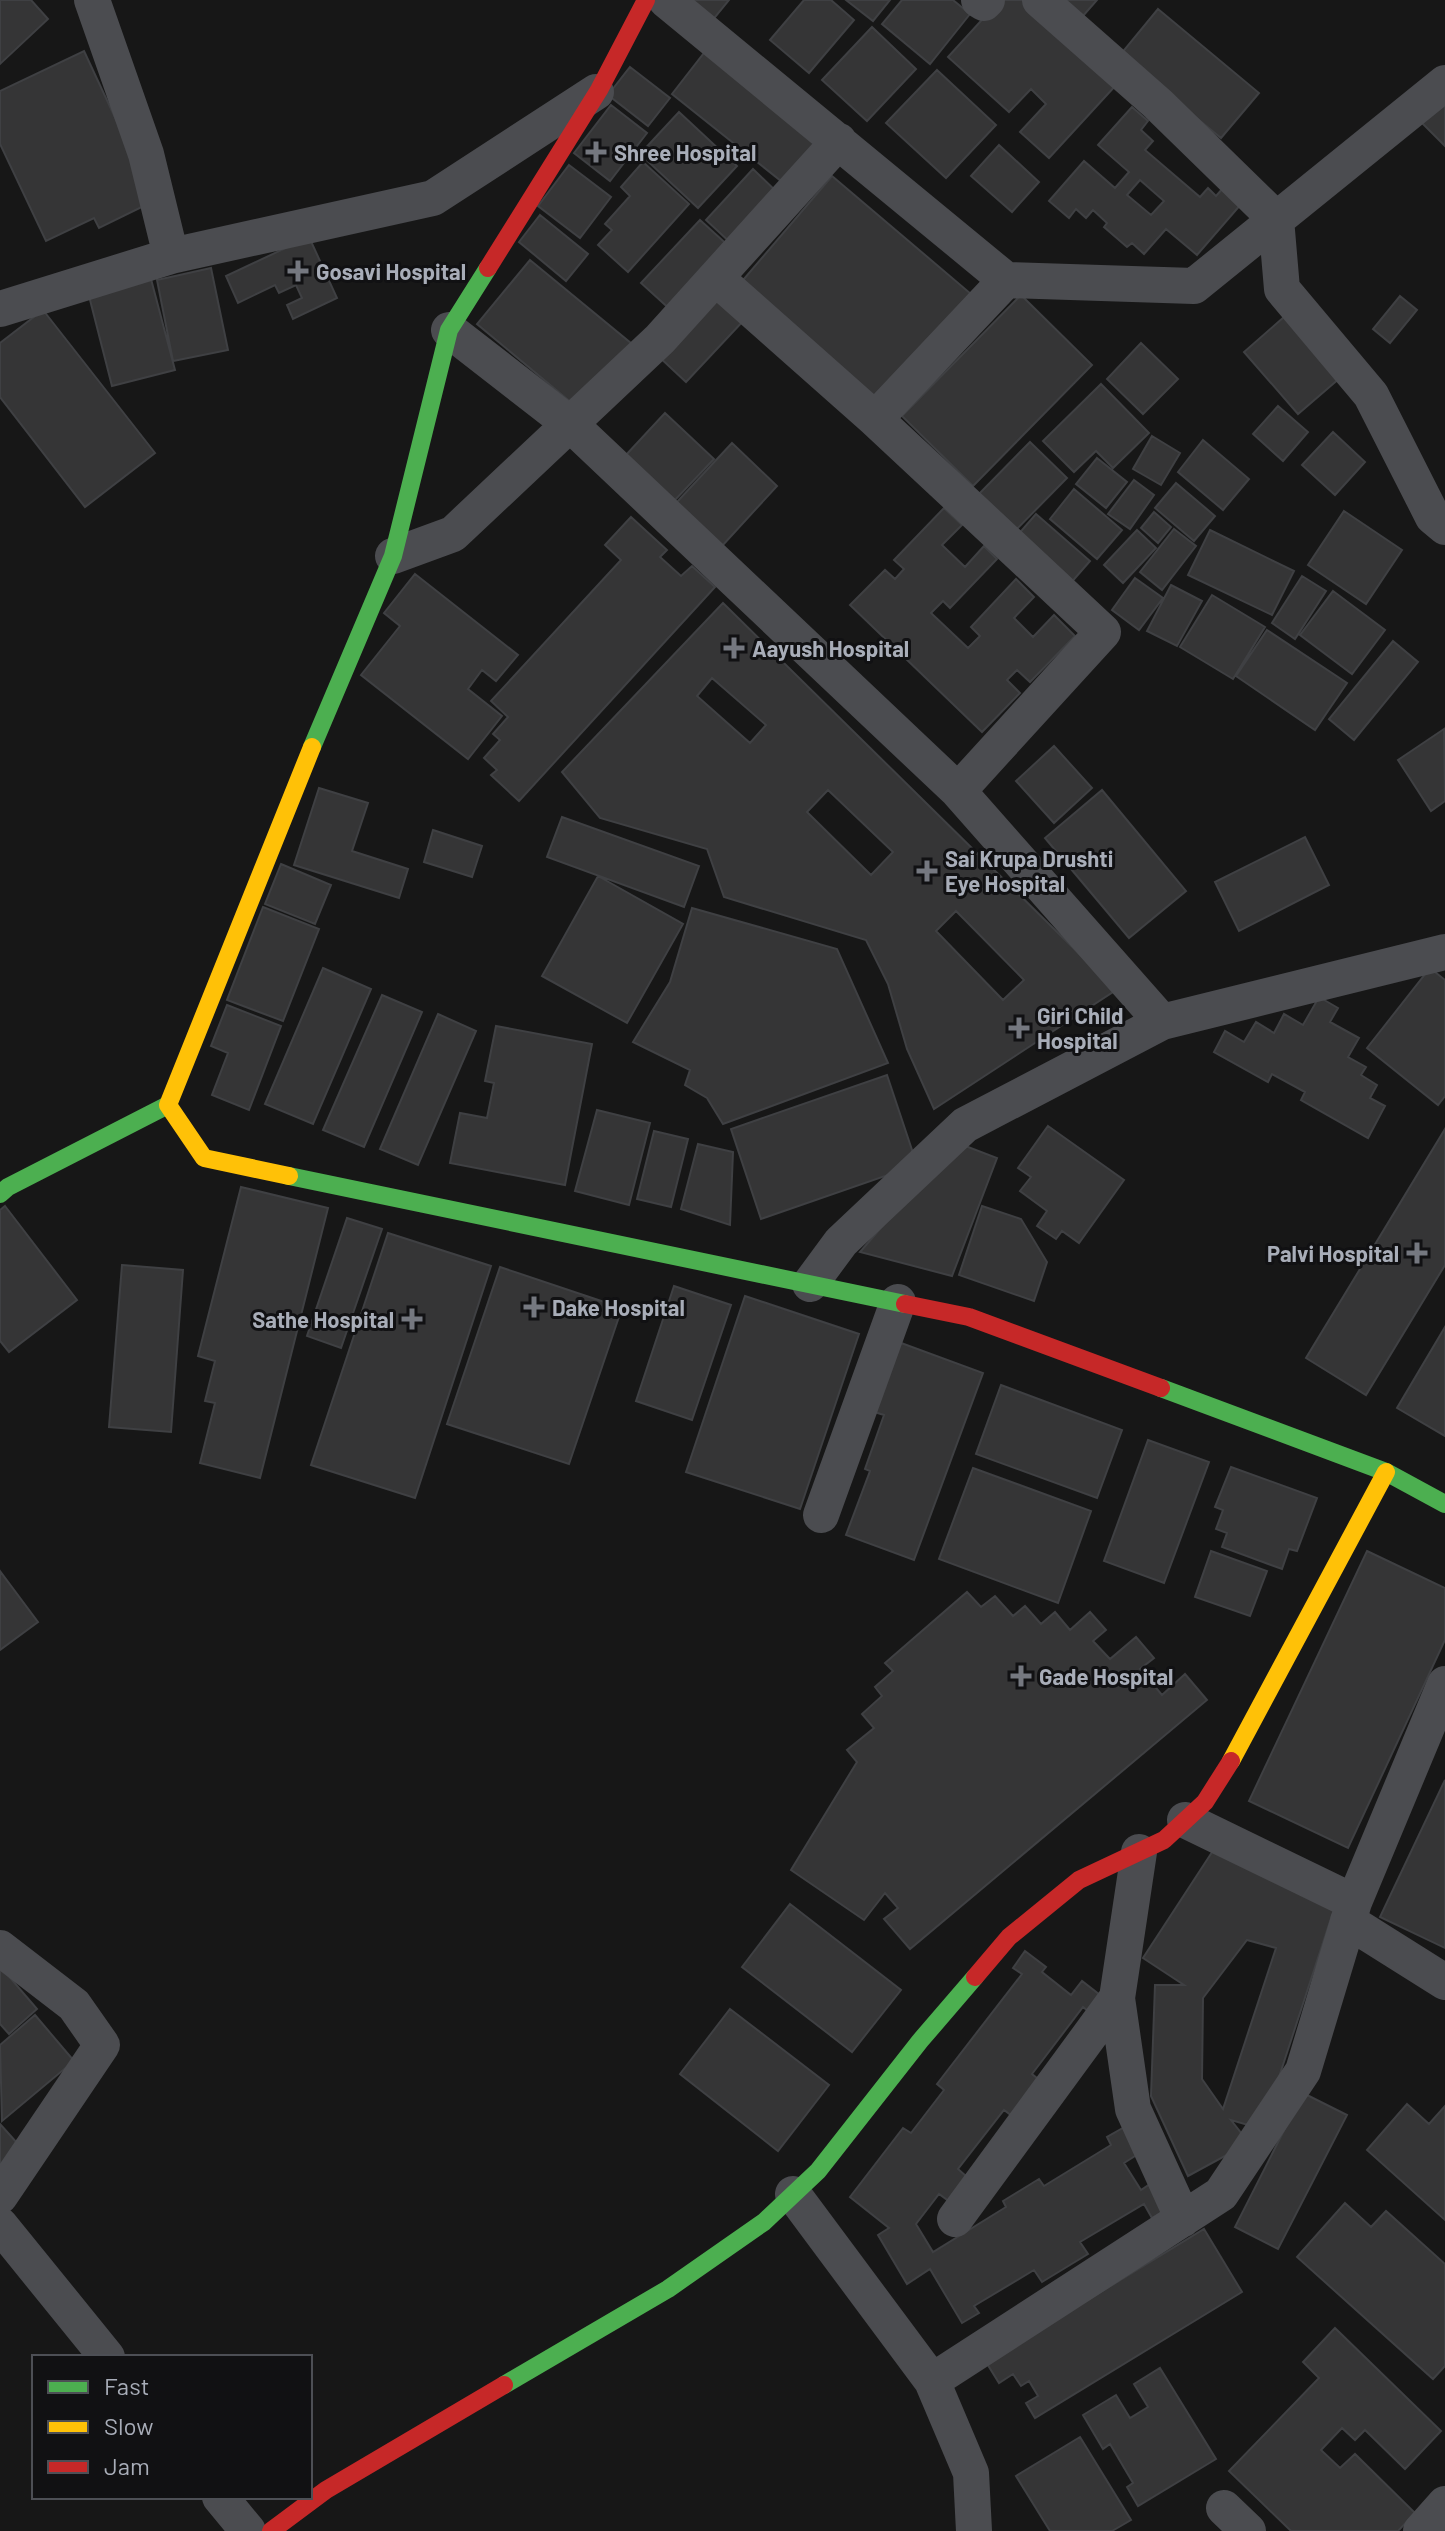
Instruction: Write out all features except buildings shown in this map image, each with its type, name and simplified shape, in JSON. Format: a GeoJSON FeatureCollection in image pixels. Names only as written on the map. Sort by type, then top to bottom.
{"type":"FeatureCollection","features":[{"type":"Feature","properties":{"kind":"main road"},"geometry":{"type":"LineString","coordinates":[[3,1186],[168,1105],[349,656],[393,556],[449,330],[599,90],[646,0]]}},
{"type":"Feature","properties":{"kind":"main road"},"geometry":{"type":"LineString","coordinates":[[168,1105],[204,1158],[969,1317],[1386,1472],[1445,1504]]}},
{"type":"Feature","properties":{"kind":"main road"},"geometry":{"type":"LineString","coordinates":[[271,2531],[326,2490],[668,2289],[764,2222],[818,2171],[920,2041],[1009,1937],[1079,1880],[1164,1840],[1205,1802],[1240,1746],[1386,1472]]}},
{"type":"Feature","properties":{"kind":"street"},"geometry":{"type":"LineString","coordinates":[[92,0],[146,154],[171,256]]}},
{"type":"Feature","properties":{"kind":"street"},"geometry":{"type":"LineString","coordinates":[[666,0],[1006,280],[1194,286],[1445,83]]}},
{"type":"Feature","properties":{"kind":"street"},"geometry":{"type":"LineString","coordinates":[[979,0],[984,3],[987,0]]}},
{"type":"Feature","properties":{"kind":"street"},"geometry":{"type":"LineString","coordinates":[[1040,0],[1158,104],[1276,219],[1282,289],[1371,395],[1433,517],[1445,527]]}},
{"type":"Feature","properties":{"kind":"street"},"geometry":{"type":"LineString","coordinates":[[0,309],[171,256],[433,198],[599,90]]}},
{"type":"Feature","properties":{"kind":"street"},"geometry":{"type":"LineString","coordinates":[[393,556],[453,534],[660,339],[839,141]]}},
{"type":"Feature","properties":{"kind":"street"},"geometry":{"type":"LineString","coordinates":[[717,279],[875,419],[1103,632],[958,791]]}},
{"type":"Feature","properties":{"kind":"street"},"geometry":{"type":"LineString","coordinates":[[875,419],[1006,280]]}},
{"type":"Feature","properties":{"kind":"street"},"geometry":{"type":"LineString","coordinates":[[449,330],[570,424],[958,791],[1162,1022]]}},
{"type":"Feature","properties":{"kind":"street"},"geometry":{"type":"LineString","coordinates":[[810,1284],[841,1242],[965,1125],[1162,1022],[1445,952]]}},
{"type":"Feature","properties":{"kind":"street"},"geometry":{"type":"LineString","coordinates":[[821,1515],[898,1302]]}},
{"type":"Feature","properties":{"kind":"street"},"geometry":{"type":"LineString","coordinates":[[932,2381],[1221,2194],[1303,2071],[1351,1911],[1445,1684]]}},
{"type":"Feature","properties":{"kind":"street"},"geometry":{"type":"LineString","coordinates":[[1185,1820],[1351,1911],[1445,1982]]}},
{"type":"Feature","properties":{"kind":"street"},"geometry":{"type":"LineString","coordinates":[[1139,1852],[1117,1998],[1133,2109],[1183,2219]]}},
{"type":"Feature","properties":{"kind":"street"},"geometry":{"type":"LineString","coordinates":[[0,1948],[74,2005],[102,2045],[0,2196]]}},
{"type":"Feature","properties":{"kind":"street"},"geometry":{"type":"LineString","coordinates":[[955,2219],[1117,1998]]}},
{"type":"Feature","properties":{"kind":"street"},"geometry":{"type":"LineString","coordinates":[[793,2194],[932,2381],[971,2473],[974,2531]]}},
{"type":"Feature","properties":{"kind":"street"},"geometry":{"type":"LineString","coordinates":[[0,2225],[105,2355]]}},
{"type":"Feature","properties":{"kind":"street"},"geometry":{"type":"LineString","coordinates":[[222,2499],[248,2531]]}},
{"type":"Feature","properties":{"kind":"street"},"geometry":{"type":"LineString","coordinates":[[1421,2531],[1445,2504]]}},
{"type":"Feature","properties":{"kind":"traffic: fast"},"geometry":{"type":"LineString","coordinates":[[312,747],[393,556],[449,330],[488,268]]}},
{"type":"Feature","properties":{"kind":"traffic: fast"},"geometry":{"type":"LineString","coordinates":[[0,1194],[8,1187],[168,1105]]}},
{"type":"Feature","properties":{"kind":"traffic: fast"},"geometry":{"type":"LineString","coordinates":[[289,1176],[905,1304]]}},
{"type":"Feature","properties":{"kind":"traffic: fast"},"geometry":{"type":"LineString","coordinates":[[1161,1388],[1386,1472],[1445,1504]]}},
{"type":"Feature","properties":{"kind":"traffic: fast"},"geometry":{"type":"LineString","coordinates":[[504,2385],[668,2289],[764,2222],[818,2171],[920,2041],[975,1977]]}},
{"type":"Feature","properties":{"kind":"traffic: slow"},"geometry":{"type":"LineString","coordinates":[[289,1176],[204,1158],[168,1105],[312,747]]}},
{"type":"Feature","properties":{"kind":"traffic: slow"},"geometry":{"type":"LineString","coordinates":[[1231,1761],[1386,1472]]}},
{"type":"Feature","properties":{"kind":"traffic: jam"},"geometry":{"type":"LineString","coordinates":[[488,268],[599,90],[646,0]]}},
{"type":"Feature","properties":{"kind":"traffic: jam"},"geometry":{"type":"LineString","coordinates":[[905,1304],[969,1317],[1161,1388]]}},
{"type":"Feature","properties":{"kind":"traffic: jam"},"geometry":{"type":"LineString","coordinates":[[975,1977],[1009,1937],[1079,1880],[1164,1840],[1205,1802],[1231,1761]]}},
{"type":"Feature","properties":{"kind":"traffic: jam"},"geometry":{"type":"LineString","coordinates":[[271,2531],[326,2490],[504,2385]]}},
{"type":"Feature","properties":{"kind":"place","name":"Shree Hospital"},"geometry":{"type":"Point","coordinates":[596,152]}},
{"type":"Feature","properties":{"kind":"place","name":"Gosavi Hospital"},"geometry":{"type":"Point","coordinates":[298,271]}},
{"type":"Feature","properties":{"kind":"place","name":"Aayush Hospital"},"geometry":{"type":"Point","coordinates":[734,648]}},
{"type":"Feature","properties":{"kind":"place","name":"Sai Krupa Drushti Eye Hospital"},"geometry":{"type":"Point","coordinates":[927,871]}},
{"type":"Feature","properties":{"kind":"place","name":"Giri Child Hospital"},"geometry":{"type":"Point","coordinates":[1019,1028]}},
{"type":"Feature","properties":{"kind":"place","name":"Palvi Hospital"},"geometry":{"type":"Point","coordinates":[1417,1253]}},
{"type":"Feature","properties":{"kind":"place","name":"Dake Hospital"},"geometry":{"type":"Point","coordinates":[534,1307]}},
{"type":"Feature","properties":{"kind":"place","name":"Sathe Hospital"},"geometry":{"type":"Point","coordinates":[412,1319]}},
{"type":"Feature","properties":{"kind":"place","name":"Gade Hospital"},"geometry":{"type":"Point","coordinates":[1021,1676]}}]}
